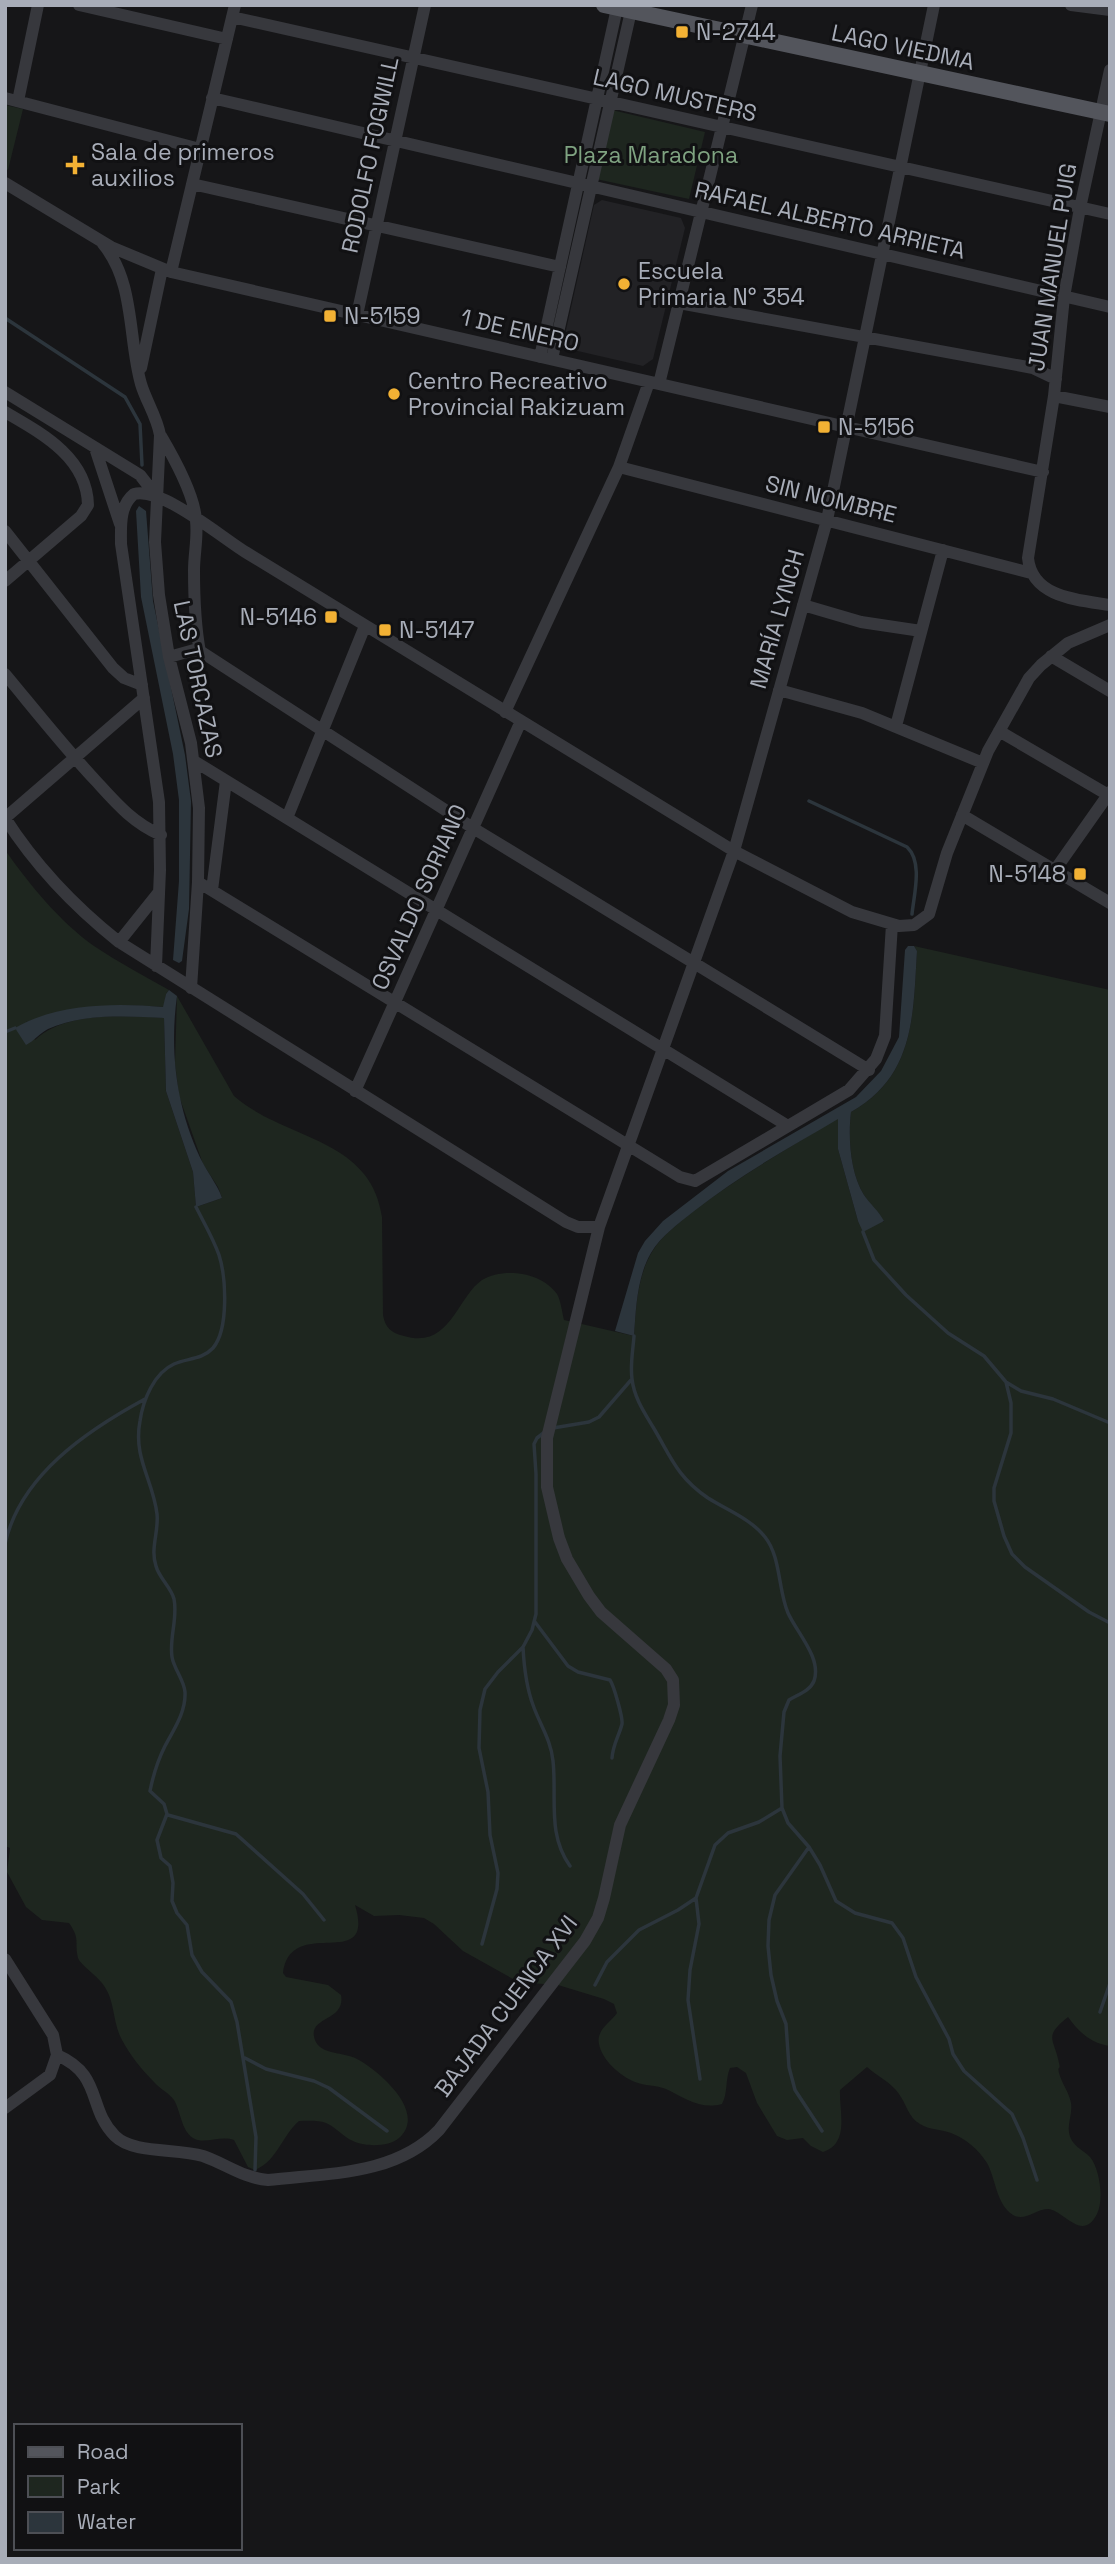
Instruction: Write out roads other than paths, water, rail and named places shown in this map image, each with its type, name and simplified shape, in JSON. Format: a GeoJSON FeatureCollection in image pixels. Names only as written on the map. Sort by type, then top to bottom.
{"type":"FeatureCollection","features":[{"type":"Feature","properties":{"kind":"main road","name":"LAGO VIEDMA"},"geometry":{"type":"LineString","coordinates":[[617,8],[657,11],[745,36],[1105,113]]}},
{"type":"Feature","properties":{"kind":"street"},"geometry":{"type":"LineString","coordinates":[[38,5],[11,100],[200,149]]}},
{"type":"Feature","properties":{"kind":"street"},"geometry":{"type":"LineString","coordinates":[[79,5],[227,39]]}},
{"type":"Feature","properties":{"kind":"street","name":"RODOLFO FOGWILL"},"geometry":{"type":"LineString","coordinates":[[357,315],[425,5]]}},
{"type":"Feature","properties":{"kind":"street"},"geometry":{"type":"LineString","coordinates":[[505,712],[619,467],[654,383],[679,303],[752,5]]}},
{"type":"Feature","properties":{"kind":"street","name":"MARÍA LYNCH"},"geometry":{"type":"LineString","coordinates":[[599,1227],[734,851],[827,520],[934,5]]}},
{"type":"Feature","properties":{"kind":"street"},"geometry":{"type":"LineString","coordinates":[[1071,5],[1110,10]]}},
{"type":"Feature","properties":{"kind":"street"},"geometry":{"type":"LineString","coordinates":[[546,358],[585,184],[597,99],[617,8]]}},
{"type":"Feature","properties":{"kind":"street"},"geometry":{"type":"LineString","coordinates":[[546,358],[560,267],[611,102],[617,8]]}},
{"type":"Feature","properties":{"kind":"street","name":"LAS TORCAZAS"},"geometry":{"type":"LineString","coordinates":[[141,382],[143,351],[192,184],[233,11]]}},
{"type":"Feature","properties":{"kind":"street","name":"LAGO MUSTERS"},"geometry":{"type":"LineString","coordinates":[[233,11],[413,58],[1110,214]]}},
{"type":"Feature","properties":{"kind":"street","name":"JUAN MANUEL PUIG"},"geometry":{"type":"LineString","coordinates":[[1043,472],[1064,297],[1080,208],[1105,113],[1110,70]]}},
{"type":"Feature","properties":{"kind":"street","name":"RAFAEL ALBERTO ARRIETA"},"geometry":{"type":"LineString","coordinates":[[212,98],[1110,307]]}},
{"type":"Feature","properties":{"kind":"street","name":"1 DE ENERO"},"geometry":{"type":"LineString","coordinates":[[5,183],[100,241],[167,270],[1043,472]]}},
{"type":"Feature","properties":{"kind":"street"},"geometry":{"type":"LineString","coordinates":[[192,184],[560,267]]}},
{"type":"Feature","properties":{"kind":"street","name":"LAS TORCAZAS"},"geometry":{"type":"LineString","coordinates":[[100,241],[111,253],[123,280],[141,382],[160,435],[156,568],[169,657],[194,761],[199,808],[198,882],[191,988]]}},
{"type":"Feature","properties":{"kind":"street"},"geometry":{"type":"LineString","coordinates":[[679,303],[1033,368],[1056,379]]}},
{"type":"Feature","properties":{"kind":"street"},"geometry":{"type":"LineString","coordinates":[[5,393],[140,475],[157,497]]}},
{"type":"Feature","properties":{"kind":"street"},"geometry":{"type":"LineString","coordinates":[[1054,396],[1110,407]]}},
{"type":"Feature","properties":{"kind":"street"},"geometry":{"type":"LineString","coordinates":[[5,412],[42,434],[63,452],[79,473],[88,498],[88,505],[82,516],[5,581]]}},
{"type":"Feature","properties":{"kind":"street"},"geometry":{"type":"LineString","coordinates":[[160,435],[173,456],[197,520],[195,624],[200,652]]}},
{"type":"Feature","properties":{"kind":"street"},"geometry":{"type":"LineString","coordinates":[[95,448],[121,527]]}},
{"type":"Feature","properties":{"kind":"street","name":"SIN NOMBRE"},"geometry":{"type":"LineString","coordinates":[[619,467],[1031,573],[1042,587],[1059,595],[1110,605]]}},
{"type":"Feature","properties":{"kind":"street"},"geometry":{"type":"LineString","coordinates":[[1031,573],[1028,550],[1043,472]]}},
{"type":"Feature","properties":{"kind":"street"},"geometry":{"type":"LineString","coordinates":[[156,966],[161,835],[157,780],[122,556],[123,510],[130,497],[145,493],[157,497],[197,520],[734,851],[852,912],[892,924],[914,925],[929,914],[962,815],[983,764],[1030,678],[1051,656],[1086,634],[1110,625]]}},
{"type":"Feature","properties":{"kind":"street"},"geometry":{"type":"LineString","coordinates":[[5,531],[113,668],[143,691]]}},
{"type":"Feature","properties":{"kind":"street"},"geometry":{"type":"LineString","coordinates":[[896,726],[943,550]]}},
{"type":"Feature","properties":{"kind":"street"},"geometry":{"type":"LineString","coordinates":[[803,605],[861,622],[921,631]]}},
{"type":"Feature","properties":{"kind":"street"},"geometry":{"type":"LineString","coordinates":[[287,818],[365,626]]}},
{"type":"Feature","properties":{"kind":"street"},"geometry":{"type":"LineString","coordinates":[[169,657],[194,650],[200,652],[473,828],[869,1070]]}},
{"type":"Feature","properties":{"kind":"street"},"geometry":{"type":"LineString","coordinates":[[1051,656],[1110,691]]}},
{"type":"Feature","properties":{"kind":"street"},"geometry":{"type":"LineString","coordinates":[[5,674],[74,758],[132,819],[161,835]]}},
{"type":"Feature","properties":{"kind":"street"},"geometry":{"type":"LineString","coordinates":[[779,690],[862,713],[983,764]]}},
{"type":"Feature","properties":{"kind":"street"},"geometry":{"type":"LineString","coordinates":[[143,691],[74,758],[5,818],[25,846],[68,896],[119,942],[566,1222],[578,1227],[599,1227]]}},
{"type":"Feature","properties":{"kind":"street","name":"OSVALDO SORIANO"},"geometry":{"type":"LineString","coordinates":[[355,1091],[521,721]]}},
{"type":"Feature","properties":{"kind":"street"},"geometry":{"type":"LineString","coordinates":[[999,731],[1109,794],[1055,870]]}},
{"type":"Feature","properties":{"kind":"street"},"geometry":{"type":"LineString","coordinates":[[194,761],[788,1126]]}},
{"type":"Feature","properties":{"kind":"street"},"geometry":{"type":"LineString","coordinates":[[212,890],[226,781]]}},
{"type":"Feature","properties":{"kind":"street"},"geometry":{"type":"LineString","coordinates":[[962,815],[1110,903]]}},
{"type":"Feature","properties":{"kind":"street"},"geometry":{"type":"LineString","coordinates":[[198,882],[680,1177],[695,1181],[849,1090],[869,1070],[882,1048],[885,1036],[892,924]]}},
{"type":"Feature","properties":{"kind":"street"},"geometry":{"type":"LineString","coordinates":[[119,942],[159,892]]}},
{"type":"Feature","properties":{"kind":"street","name":"BAJADA CUENCA XVI"},"geometry":{"type":"LineString","coordinates":[[57,2055],[72,2062],[85,2075],[112,2134],[124,2144],[202,2156],[256,2179],[268,2180],[374,2167],[411,2153],[426,2144],[585,1941],[598,1918],[620,1825],[669,1720],[675,1691],[673,1680],[666,1669],[601,1612],[583,1587],[559,1538],[547,1487],[547,1438],[599,1227]]}},
{"type":"Feature","properties":{"kind":"street"},"geometry":{"type":"LineString","coordinates":[[5,1959],[53,2035],[57,2055],[50,2075],[5,2108]]}},
{"type":"Feature","properties":{"kind":"water"},"geometry":{"type":"Polygon","coordinates":[[[139,506],[146,511],[153,601],[185,755],[191,801],[189,909],[182,961],[179,963],[173,960],[179,881],[179,800],[173,754],[141,597],[136,511],[139,506]]]}},
{"type":"Feature","properties":{"kind":"water"},"geometry":{"type":"Polygon","coordinates":[[[908,946],[914,946],[917,951],[914,998],[906,1042],[888,1081],[851,1112],[850,1122],[851,1155],[859,1186],[884,1221],[863,1232],[838,1149],[838,1119],[728,1186],[665,1236],[646,1262],[638,1293],[634,1336],[615,1331],[638,1253],[663,1221],[728,1171],[856,1097],[881,1071],[899,1037],[905,950],[908,946]]]}},
{"type":"Feature","properties":{"kind":"water"},"geometry":{"type":"Polygon","coordinates":[[[169,990],[177,996],[174,1039],[181,1104],[195,1145],[222,1198],[196,1207],[193,1172],[166,1091],[164,1018],[105,1017],[75,1020],[48,1029],[26,1045],[15,1028],[68,1009],[107,1005],[163,1007],[169,990]]]}},
{"type":"Feature","properties":{"kind":"waterway"},"geometry":{"type":"LineString","coordinates":[[5,318],[125,397],[140,424],[142,465]]}},
{"type":"Feature","properties":{"kind":"waterway"},"geometry":{"type":"LineString","coordinates":[[809,801],[907,847],[912,853],[916,870],[912,914]]}},
{"type":"Feature","properties":{"kind":"waterway"},"geometry":{"type":"LineString","coordinates":[[5,1032],[15,1028]]}},
{"type":"Feature","properties":{"kind":"waterway"},"geometry":{"type":"LineString","coordinates":[[196,1207],[219,1255],[225,1303],[222,1329],[209,1352],[174,1364],[155,1380],[140,1421],[141,1458],[157,1514],[154,1560],[174,1599],[172,1657],[185,1692],[181,1713],[160,1757],[150,1791],[164,1804],[167,1814],[157,1840],[161,1858],[170,1866],[172,1901],[177,1913],[187,1925],[192,1955],[202,1972],[231,2002],[237,2022],[256,2137],[255,2170]]}},
{"type":"Feature","properties":{"kind":"waterway"},"geometry":{"type":"LineString","coordinates":[[863,1232],[874,1260],[906,1295],[948,1333],[984,1356],[1006,1382],[1021,1391],[1053,1399],[1110,1423]]}},
{"type":"Feature","properties":{"kind":"waterway"},"geometry":{"type":"LineString","coordinates":[[634,1336],[632,1379],[643,1410],[676,1466],[689,1482],[708,1498],[746,1520],[765,1537],[774,1554],[788,1613],[815,1663],[814,1681],[806,1690],[789,1700],[784,1712],[780,1756],[782,1808],[788,1823],[809,1847],[836,1901],[855,1913],[892,1923],[903,1938],[916,1977],[949,2039],[953,2054],[964,2071],[1012,2114],[1037,2180]]}},
{"type":"Feature","properties":{"kind":"waterway"},"geometry":{"type":"LineString","coordinates":[[553,1428],[589,1422],[599,1417],[631,1380]]}},
{"type":"Feature","properties":{"kind":"waterway"},"geometry":{"type":"LineString","coordinates":[[1006,1382],[1011,1403],[1011,1433],[994,1488],[994,1501],[1004,1536],[1012,1554],[1025,1567],[1089,1612],[1110,1623]]}},
{"type":"Feature","properties":{"kind":"waterway"},"geometry":{"type":"LineString","coordinates":[[5,1544],[13,1519],[25,1497],[59,1457],[101,1425],[145,1399]]}},
{"type":"Feature","properties":{"kind":"waterway"},"geometry":{"type":"LineString","coordinates":[[482,1944],[497,1889],[498,1873],[490,1835],[488,1792],[479,1748],[480,1710],[485,1689],[523,1647],[532,1630],[536,1614],[534,1444],[546,1431]]}},
{"type":"Feature","properties":{"kind":"waterway"},"geometry":{"type":"LineString","coordinates":[[535,1622],[568,1666],[578,1672],[610,1680],[622,1721],[612,1758]]}},
{"type":"Feature","properties":{"kind":"waterway"},"geometry":{"type":"LineString","coordinates":[[523,1647],[529,1691],[552,1753],[554,1815],[558,1841],[570,1866]]}},
{"type":"Feature","properties":{"kind":"waterway"},"geometry":{"type":"LineString","coordinates":[[595,1985],[607,1962],[639,1930],[696,1898],[715,1845],[728,1833],[759,1822],[782,1808]]}},
{"type":"Feature","properties":{"kind":"waterway"},"geometry":{"type":"LineString","coordinates":[[168,1815],[236,1834],[303,1894],[324,1920]]}},
{"type":"Feature","properties":{"kind":"waterway"},"geometry":{"type":"LineString","coordinates":[[809,1847],[775,1895],[769,1920],[768,1946],[771,1975],[786,2024],[789,2067],[795,2090],[822,2131]]}},
{"type":"Feature","properties":{"kind":"waterway"},"geometry":{"type":"LineString","coordinates":[[696,1898],[699,1924],[690,1970],[688,2000],[700,2079]]}},
{"type":"Feature","properties":{"kind":"waterway"},"geometry":{"type":"LineString","coordinates":[[1100,2012],[1110,1983]]}},
{"type":"Feature","properties":{"kind":"waterway"},"geometry":{"type":"LineString","coordinates":[[245,2058],[266,2069],[314,2081],[329,2088],[387,2131]]}},
{"type":"Feature","properties":{"kind":"place","name":"N-2744"},"geometry":{"type":"Point","coordinates":[682,32]}},
{"type":"Feature","properties":{"kind":"place","name":"Sala de primeros auxilios"},"geometry":{"type":"Point","coordinates":[75,165]}},
{"type":"Feature","properties":{"kind":"place","name":"Escuela Primaria N° 354"},"geometry":{"type":"Point","coordinates":[624,284]}},
{"type":"Feature","properties":{"kind":"place","name":"N-5159"},"geometry":{"type":"Point","coordinates":[330,316]}},
{"type":"Feature","properties":{"kind":"place","name":"Centro Recreativo Provincial Rakizuam"},"geometry":{"type":"Point","coordinates":[394,394]}},
{"type":"Feature","properties":{"kind":"place","name":"N-5156"},"geometry":{"type":"Point","coordinates":[824,427]}},
{"type":"Feature","properties":{"kind":"place","name":"N-5146"},"geometry":{"type":"Point","coordinates":[331,617]}},
{"type":"Feature","properties":{"kind":"place","name":"N-5147"},"geometry":{"type":"Point","coordinates":[385,630]}},
{"type":"Feature","properties":{"kind":"place","name":"N-5148"},"geometry":{"type":"Point","coordinates":[1080,874]}},
{"type":"Feature","properties":{"kind":"park label","name":"Plaza Maradona"},"geometry":{"type":"Point","coordinates":[651,155]}}]}
